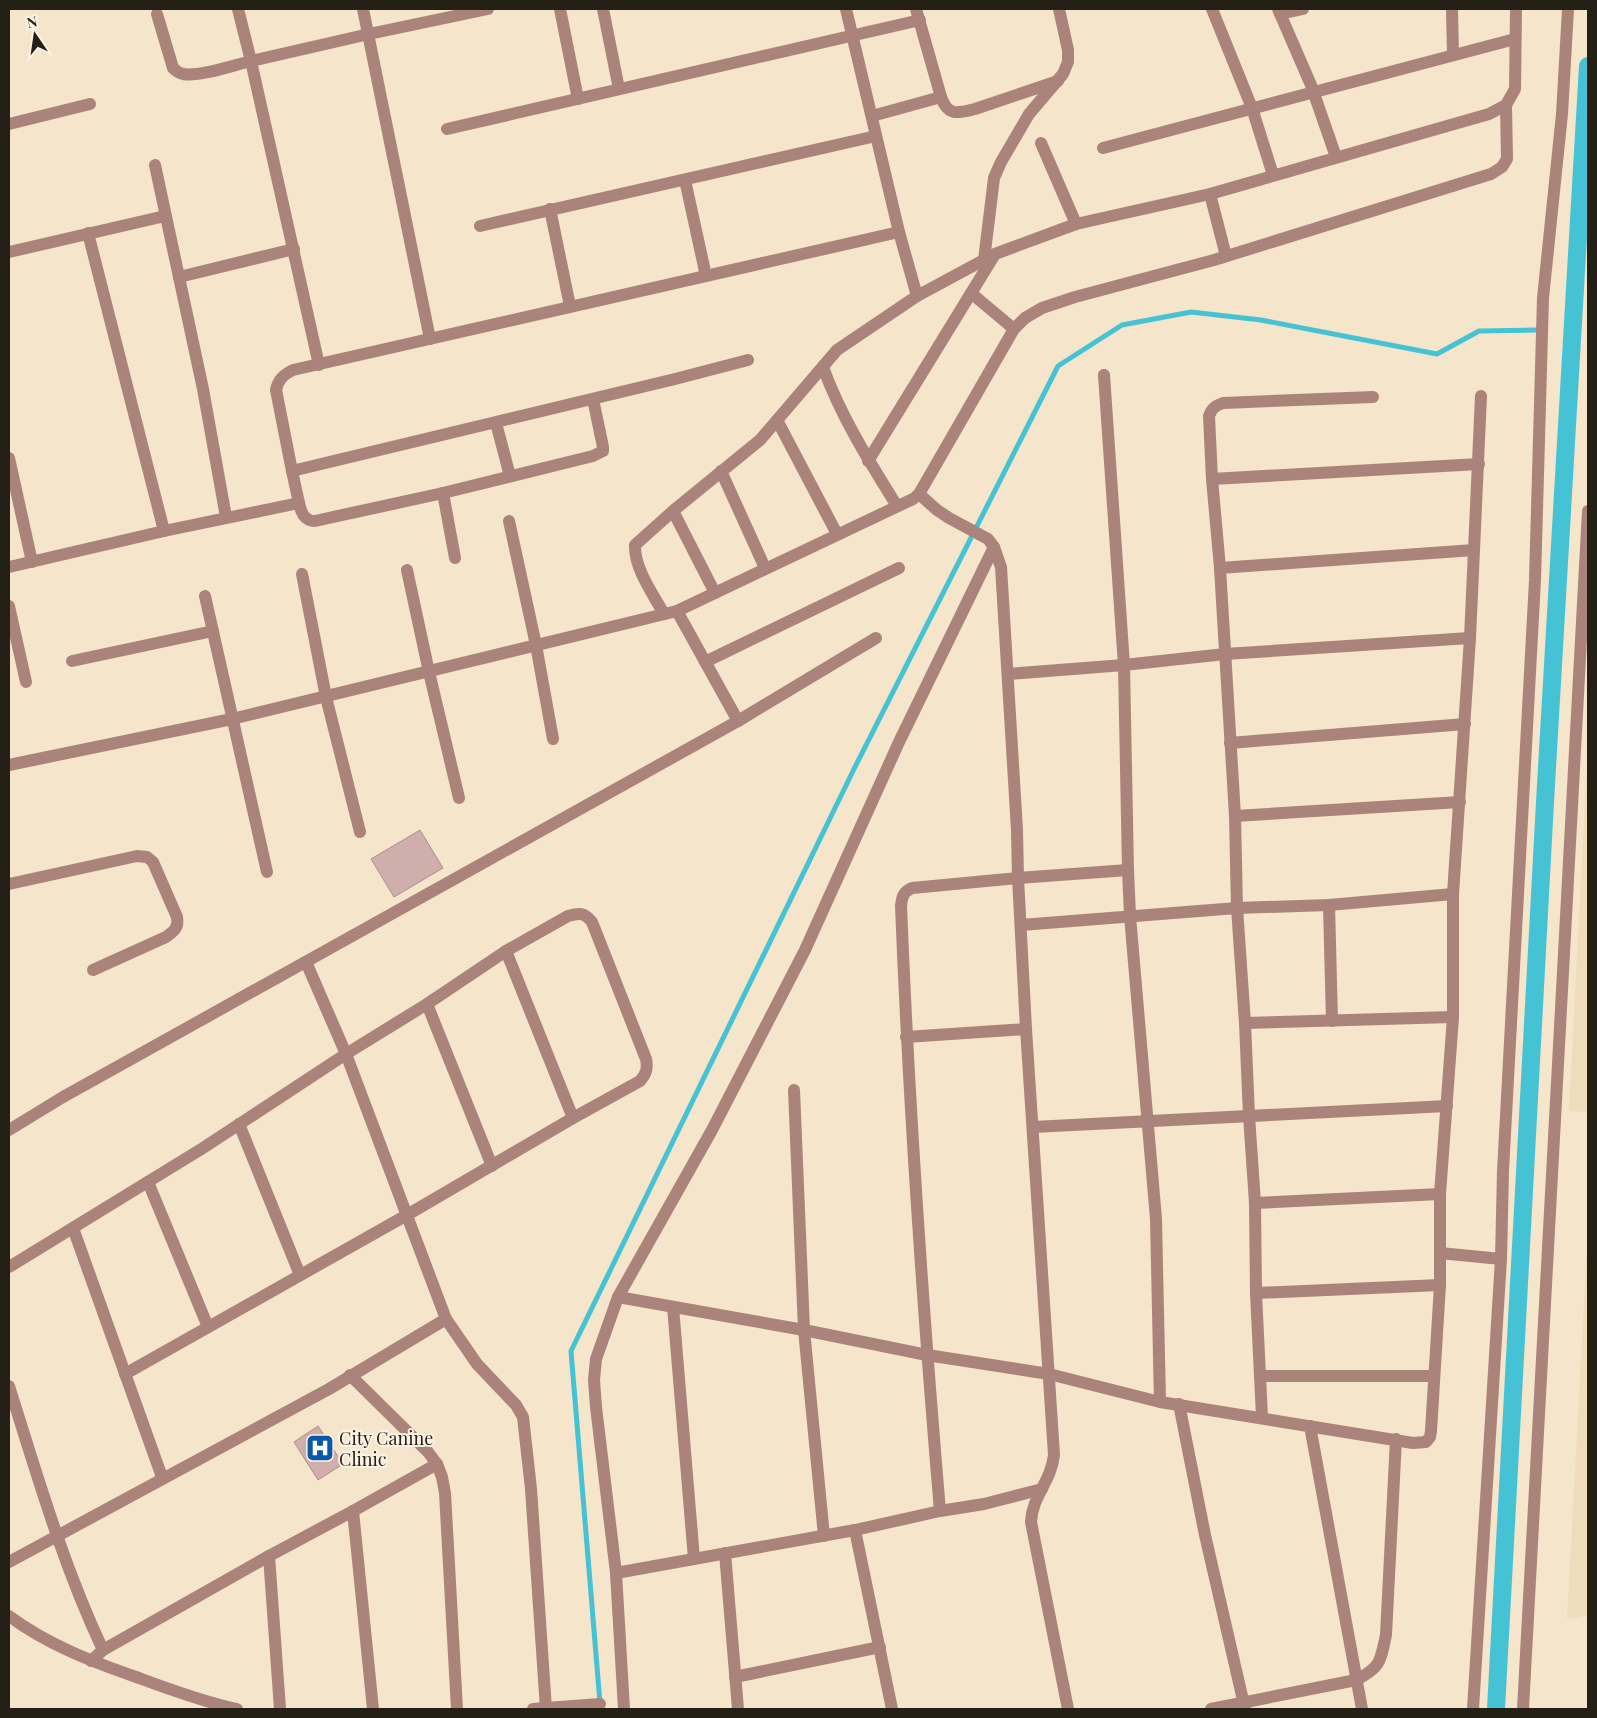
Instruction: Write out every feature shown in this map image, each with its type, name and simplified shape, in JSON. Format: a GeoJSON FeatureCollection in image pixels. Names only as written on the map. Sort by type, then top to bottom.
{"type":"FeatureCollection","features":[{"type":"Feature","properties":{"kind":"street"},"geometry":{"type":"LineString","coordinates":[[238,9],[319,365]]}},
{"type":"Feature","properties":{"kind":"street"},"geometry":{"type":"LineString","coordinates":[[363,9],[430,339]]}},
{"type":"Feature","properties":{"kind":"street"},"geometry":{"type":"LineString","coordinates":[[157,14],[173,68],[178,73],[191,74],[209,72],[369,34],[488,9]]}},
{"type":"Feature","properties":{"kind":"street"},"geometry":{"type":"LineString","coordinates":[[560,9],[578,99]]}},
{"type":"Feature","properties":{"kind":"street"},"geometry":{"type":"LineString","coordinates":[[603,9],[619,89]]}},
{"type":"Feature","properties":{"kind":"street"},"geometry":{"type":"LineString","coordinates":[[846,9],[899,232],[917,296]]}},
{"type":"Feature","properties":{"kind":"street"},"geometry":{"type":"LineString","coordinates":[[984,260],[994,178],[1001,162],[1029,114],[1063,74],[1068,62],[1059,9]]}},
{"type":"Feature","properties":{"kind":"street"},"geometry":{"type":"LineString","coordinates":[[1212,9],[1252,108],[1273,175]]}},
{"type":"Feature","properties":{"kind":"street"},"geometry":{"type":"LineString","coordinates":[[1303,9],[1279,12],[1314,93],[1336,157]]}},
{"type":"Feature","properties":{"kind":"street"},"geometry":{"type":"LineString","coordinates":[[1452,9],[1453,55]]}},
{"type":"Feature","properties":{"kind":"street"},"geometry":{"type":"LineString","coordinates":[[664,614],[638,564],[635,545],[673,511],[760,440],[837,350],[917,296],[995,254],[1076,224],[1210,194],[1489,114],[1506,105],[1516,89],[1516,9]]}},
{"type":"Feature","properties":{"kind":"street"},"geometry":{"type":"LineString","coordinates":[[1473,1709],[1501,1259],[1503,1171],[1535,580],[1543,298],[1562,114],[1568,9]]}},
{"type":"Feature","properties":{"kind":"street"},"geometry":{"type":"LineString","coordinates":[[446,129],[853,35],[918,14],[941,97],[948,110],[962,112],[1058,80]]}},
{"type":"Feature","properties":{"kind":"street"},"geometry":{"type":"LineString","coordinates":[[1103,148],[1516,39]]}},
{"type":"Feature","properties":{"kind":"street"},"geometry":{"type":"LineString","coordinates":[[872,116],[941,97]]}},
{"type":"Feature","properties":{"kind":"street"},"geometry":{"type":"LineString","coordinates":[[9,124],[90,104]]}},
{"type":"Feature","properties":{"kind":"street"},"geometry":{"type":"LineString","coordinates":[[9,765],[232,720],[677,611],[919,494],[1014,329],[1025,318],[1042,308],[1066,300],[1226,256],[1491,174],[1502,168],[1507,159],[1506,105]]}},
{"type":"Feature","properties":{"kind":"street"},"geometry":{"type":"LineString","coordinates":[[480,226],[876,136]]}},
{"type":"Feature","properties":{"kind":"street"},"geometry":{"type":"LineString","coordinates":[[1041,144],[1076,224]]}},
{"type":"Feature","properties":{"kind":"street"},"geometry":{"type":"LineString","coordinates":[[155,165],[203,389],[226,517]]}},
{"type":"Feature","properties":{"kind":"street"},"geometry":{"type":"LineString","coordinates":[[685,180],[706,276]]}},
{"type":"Feature","properties":{"kind":"street"},"geometry":{"type":"LineString","coordinates":[[1210,194],[1226,256]]}},
{"type":"Feature","properties":{"kind":"street"},"geometry":{"type":"LineString","coordinates":[[550,209],[570,306]]}},
{"type":"Feature","properties":{"kind":"street"},"geometry":{"type":"LineString","coordinates":[[9,252],[165,216]]}},
{"type":"Feature","properties":{"kind":"street"},"geometry":{"type":"LineString","coordinates":[[592,399],[603,447],[603,451],[593,456],[315,522],[305,518],[301,513],[276,390],[286,373],[292,370],[899,232]]}},
{"type":"Feature","properties":{"kind":"street"},"geometry":{"type":"LineString","coordinates":[[88,233],[164,531]]}},
{"type":"Feature","properties":{"kind":"street"},"geometry":{"type":"LineString","coordinates":[[179,277],[294,249]]}},
{"type":"Feature","properties":{"kind":"street"},"geometry":{"type":"LineString","coordinates":[[868,461],[995,254]]}},
{"type":"Feature","properties":{"kind":"street"},"geometry":{"type":"LineString","coordinates":[[972,293],[1014,329]]}},
{"type":"Feature","properties":{"kind":"street"},"geometry":{"type":"LineString","coordinates":[[292,471],[496,423],[748,360]]}},
{"type":"Feature","properties":{"kind":"street"},"geometry":{"type":"LineString","coordinates":[[823,366],[832,390],[868,461],[897,506]]}},
{"type":"Feature","properties":{"kind":"street"},"geometry":{"type":"LineString","coordinates":[[1104,375],[1124,665],[1130,916],[1156,1219],[1160,1402]]}},
{"type":"Feature","properties":{"kind":"street"},"geometry":{"type":"LineString","coordinates":[[618,1297],[804,1330],[927,1355],[1049,1374],[1160,1402],[1421,1443],[1426,1442],[1430,1437],[1440,1285],[1440,1194],[1453,1016],[1454,894],[1470,638],[1481,396]]}},
{"type":"Feature","properties":{"kind":"street"},"geometry":{"type":"LineString","coordinates":[[1262,1417],[1256,1293],[1255,1203],[1249,1116],[1246,1024],[1220,568],[1212,479],[1210,416],[1211,410],[1215,406],[1223,403],[1373,397]]}},
{"type":"Feature","properties":{"kind":"street"},"geometry":{"type":"LineString","coordinates":[[777,420],[837,534]]}},
{"type":"Feature","properties":{"kind":"street"},"geometry":{"type":"LineString","coordinates":[[496,423],[510,476]]}},
{"type":"Feature","properties":{"kind":"street"},"geometry":{"type":"LineString","coordinates":[[9,458],[32,562]]}},
{"type":"Feature","properties":{"kind":"street"},"geometry":{"type":"LineString","coordinates":[[1212,479],[1479,464]]}},
{"type":"Feature","properties":{"kind":"street"},"geometry":{"type":"LineString","coordinates":[[721,471],[765,568]]}},
{"type":"Feature","properties":{"kind":"street"},"geometry":{"type":"LineString","coordinates":[[443,493],[455,558]]}},
{"type":"Feature","properties":{"kind":"street"},"geometry":{"type":"LineString","coordinates":[[919,494],[937,510],[991,543],[1001,567],[1017,830],[1026,1029],[1034,1127],[1054,1455],[1053,1467],[1036,1500],[1031,1522],[1068,1709]]}},
{"type":"Feature","properties":{"kind":"street"},"geometry":{"type":"LineString","coordinates":[[9,567],[298,502]]}},
{"type":"Feature","properties":{"kind":"street"},"geometry":{"type":"LineString","coordinates":[[673,511],[715,593]]}},
{"type":"Feature","properties":{"kind":"street"},"geometry":{"type":"LineString","coordinates":[[1523,1709],[1588,511]]}},
{"type":"Feature","properties":{"kind":"street"},"geometry":{"type":"LineString","coordinates":[[509,521],[536,645],[553,739]]}},
{"type":"Feature","properties":{"kind":"street"},"geometry":{"type":"LineString","coordinates":[[624,1709],[616,1573],[594,1380],[599,1347],[618,1297],[712,1130],[805,950],[898,742],[991,543]]}},
{"type":"Feature","properties":{"kind":"street"},"geometry":{"type":"LineString","coordinates":[[1220,568],[1474,550]]}},
{"type":"Feature","properties":{"kind":"street"},"geometry":{"type":"LineString","coordinates":[[705,662],[899,568]]}},
{"type":"Feature","properties":{"kind":"street"},"geometry":{"type":"LineString","coordinates":[[407,570],[459,798]]}},
{"type":"Feature","properties":{"kind":"street"},"geometry":{"type":"LineString","coordinates":[[302,574],[326,697],[360,832]]}},
{"type":"Feature","properties":{"kind":"street"},"geometry":{"type":"LineString","coordinates":[[205,596],[266,872]]}},
{"type":"Feature","properties":{"kind":"street"},"geometry":{"type":"LineString","coordinates":[[9,606],[26,682]]}},
{"type":"Feature","properties":{"kind":"street"},"geometry":{"type":"LineString","coordinates":[[677,611],[738,721]]}},
{"type":"Feature","properties":{"kind":"street"},"geometry":{"type":"LineString","coordinates":[[72,661],[213,630]]}},
{"type":"Feature","properties":{"kind":"street"},"geometry":{"type":"LineString","coordinates":[[9,1130],[63,1097],[738,721],[876,638]]}},
{"type":"Feature","properties":{"kind":"street"},"geometry":{"type":"LineString","coordinates":[[1008,674],[1124,665],[1225,654],[1470,638]]}},
{"type":"Feature","properties":{"kind":"street"},"geometry":{"type":"LineString","coordinates":[[1230,743],[1465,724]]}},
{"type":"Feature","properties":{"kind":"street"},"geometry":{"type":"LineString","coordinates":[[1235,816],[1460,802]]}},
{"type":"Feature","properties":{"kind":"street"},"geometry":{"type":"LineString","coordinates":[[9,884],[137,856],[147,857],[153,862],[176,917],[178,924],[175,931],[166,937],[93,970]]}},
{"type":"Feature","properties":{"kind":"street"},"geometry":{"type":"LineString","coordinates":[[940,1511],[927,1355],[906,1037],[902,897],[906,891],[912,888],[1128,870]]}},
{"type":"Feature","properties":{"kind":"street"},"geometry":{"type":"LineString","coordinates":[[1021,925],[1238,908],[1329,905],[1454,894]]}},
{"type":"Feature","properties":{"kind":"street"},"geometry":{"type":"LineString","coordinates":[[1329,905],[1332,1021]]}},
{"type":"Feature","properties":{"kind":"street"},"geometry":{"type":"LineString","coordinates":[[9,1267],[148,1182],[427,1004],[506,951],[568,916],[577,913],[587,916],[592,922],[646,1059],[645,1075],[640,1081],[125,1374]]}},
{"type":"Feature","properties":{"kind":"street"},"geometry":{"type":"LineString","coordinates":[[506,951],[573,1118]]}},
{"type":"Feature","properties":{"kind":"street"},"geometry":{"type":"LineString","coordinates":[[306,962],[346,1054],[446,1319],[477,1364],[516,1405],[523,1417],[531,1489],[541,1709],[600,1704]]}},
{"type":"Feature","properties":{"kind":"street"},"geometry":{"type":"LineString","coordinates":[[427,1004],[492,1166]]}},
{"type":"Feature","properties":{"kind":"street"},"geometry":{"type":"LineString","coordinates":[[1246,1024],[1453,1016]]}},
{"type":"Feature","properties":{"kind":"street"},"geometry":{"type":"LineString","coordinates":[[906,1037],[1026,1029]]}},
{"type":"Feature","properties":{"kind":"street"},"geometry":{"type":"LineString","coordinates":[[794,1090],[804,1330],[824,1536]]}},
{"type":"Feature","properties":{"kind":"street"},"geometry":{"type":"LineString","coordinates":[[1034,1127],[1447,1106]]}},
{"type":"Feature","properties":{"kind":"street"},"geometry":{"type":"LineString","coordinates":[[239,1124],[300,1275]]}},
{"type":"Feature","properties":{"kind":"street"},"geometry":{"type":"LineString","coordinates":[[148,1182],[208,1327]]}},
{"type":"Feature","properties":{"kind":"street"},"geometry":{"type":"LineString","coordinates":[[1255,1203],[1440,1194]]}},
{"type":"Feature","properties":{"kind":"street"},"geometry":{"type":"LineString","coordinates":[[72,1228],[162,1477]]}},
{"type":"Feature","properties":{"kind":"street"},"geometry":{"type":"LineString","coordinates":[[1440,1253],[1501,1259]]}},
{"type":"Feature","properties":{"kind":"street"},"geometry":{"type":"LineString","coordinates":[[1256,1293],[1440,1285]]}},
{"type":"Feature","properties":{"kind":"street"},"geometry":{"type":"LineString","coordinates":[[673,1307],[694,1559]]}},
{"type":"Feature","properties":{"kind":"street"},"geometry":{"type":"LineString","coordinates":[[9,1562],[162,1477],[329,1389],[446,1319]]}},
{"type":"Feature","properties":{"kind":"street"},"geometry":{"type":"LineString","coordinates":[[350,1375],[428,1452],[437,1464],[442,1477],[445,1493],[457,1709]]}},
{"type":"Feature","properties":{"kind":"street"},"geometry":{"type":"LineString","coordinates":[[1260,1376],[1434,1376]]}},
{"type":"Feature","properties":{"kind":"street"},"geometry":{"type":"LineString","coordinates":[[9,1386],[57,1537],[87,1616],[103,1650]]}},
{"type":"Feature","properties":{"kind":"street"},"geometry":{"type":"LineString","coordinates":[[1178,1404],[1205,1535],[1244,1706]]}},
{"type":"Feature","properties":{"kind":"street"},"geometry":{"type":"LineString","coordinates":[[1310,1426],[1362,1709]]}},
{"type":"Feature","properties":{"kind":"street"},"geometry":{"type":"LineString","coordinates":[[1211,1709],[1244,1706],[1356,1680],[1373,1671],[1381,1659],[1386,1635],[1396,1439]]}},
{"type":"Feature","properties":{"kind":"street"},"geometry":{"type":"LineString","coordinates":[[91,1660],[103,1650],[437,1464]]}},
{"type":"Feature","properties":{"kind":"street"},"geometry":{"type":"LineString","coordinates":[[616,1573],[855,1530],[940,1511],[984,1504],[1042,1490]]}},
{"type":"Feature","properties":{"kind":"street"},"geometry":{"type":"LineString","coordinates":[[354,1511],[372,1709]]}},
{"type":"Feature","properties":{"kind":"street"},"geometry":{"type":"LineString","coordinates":[[855,1530],[892,1709]]}},
{"type":"Feature","properties":{"kind":"street"},"geometry":{"type":"LineString","coordinates":[[725,1553],[738,1709]]}},
{"type":"Feature","properties":{"kind":"street"},"geometry":{"type":"LineString","coordinates":[[269,1556],[280,1709]]}},
{"type":"Feature","properties":{"kind":"street"},"geometry":{"type":"LineString","coordinates":[[9,1616],[53,1644],[91,1660],[161,1686],[237,1709]]}},
{"type":"Feature","properties":{"kind":"street"},"geometry":{"type":"LineString","coordinates":[[735,1677],[880,1647]]}},
{"type":"Feature","properties":{"kind":"shaded area"},"geometry":{"type":"Polygon","coordinates":[[[1588,744],[1588,1112],[1569,1111],[1588,744]]]}},
{"type":"Feature","properties":{"kind":"shaded area"},"geometry":{"type":"Polygon","coordinates":[[[1588,1230],[1588,1615],[1567,1619],[1588,1230]]]}},
{"type":"Feature","properties":{"kind":"building"},"geometry":{"type":"Polygon","coordinates":[[[420,830],[443,868],[394,897],[371,859],[420,830]]]}},
{"type":"Feature","properties":{"kind":"building"},"geometry":{"type":"Polygon","coordinates":[[[318,1426],[343,1464],[318,1480],[294,1442],[318,1426]]]}},
{"type":"Feature","properties":{"kind":"waterway"},"geometry":{"type":"LineString","coordinates":[[1496,1709],[1545,802],[1588,66]]}},
{"type":"Feature","properties":{"kind":"waterway"},"geometry":{"type":"LineString","coordinates":[[600,1703],[571,1351],[854,769],[1058,366],[1122,325],[1191,312],[1261,320],[1437,354],[1479,331],[1537,330]]}},
{"type":"Feature","properties":{"kind":"place","name":"City Canine Clinic"},"geometry":{"type":"Point","coordinates":[320,1448]}}]}
